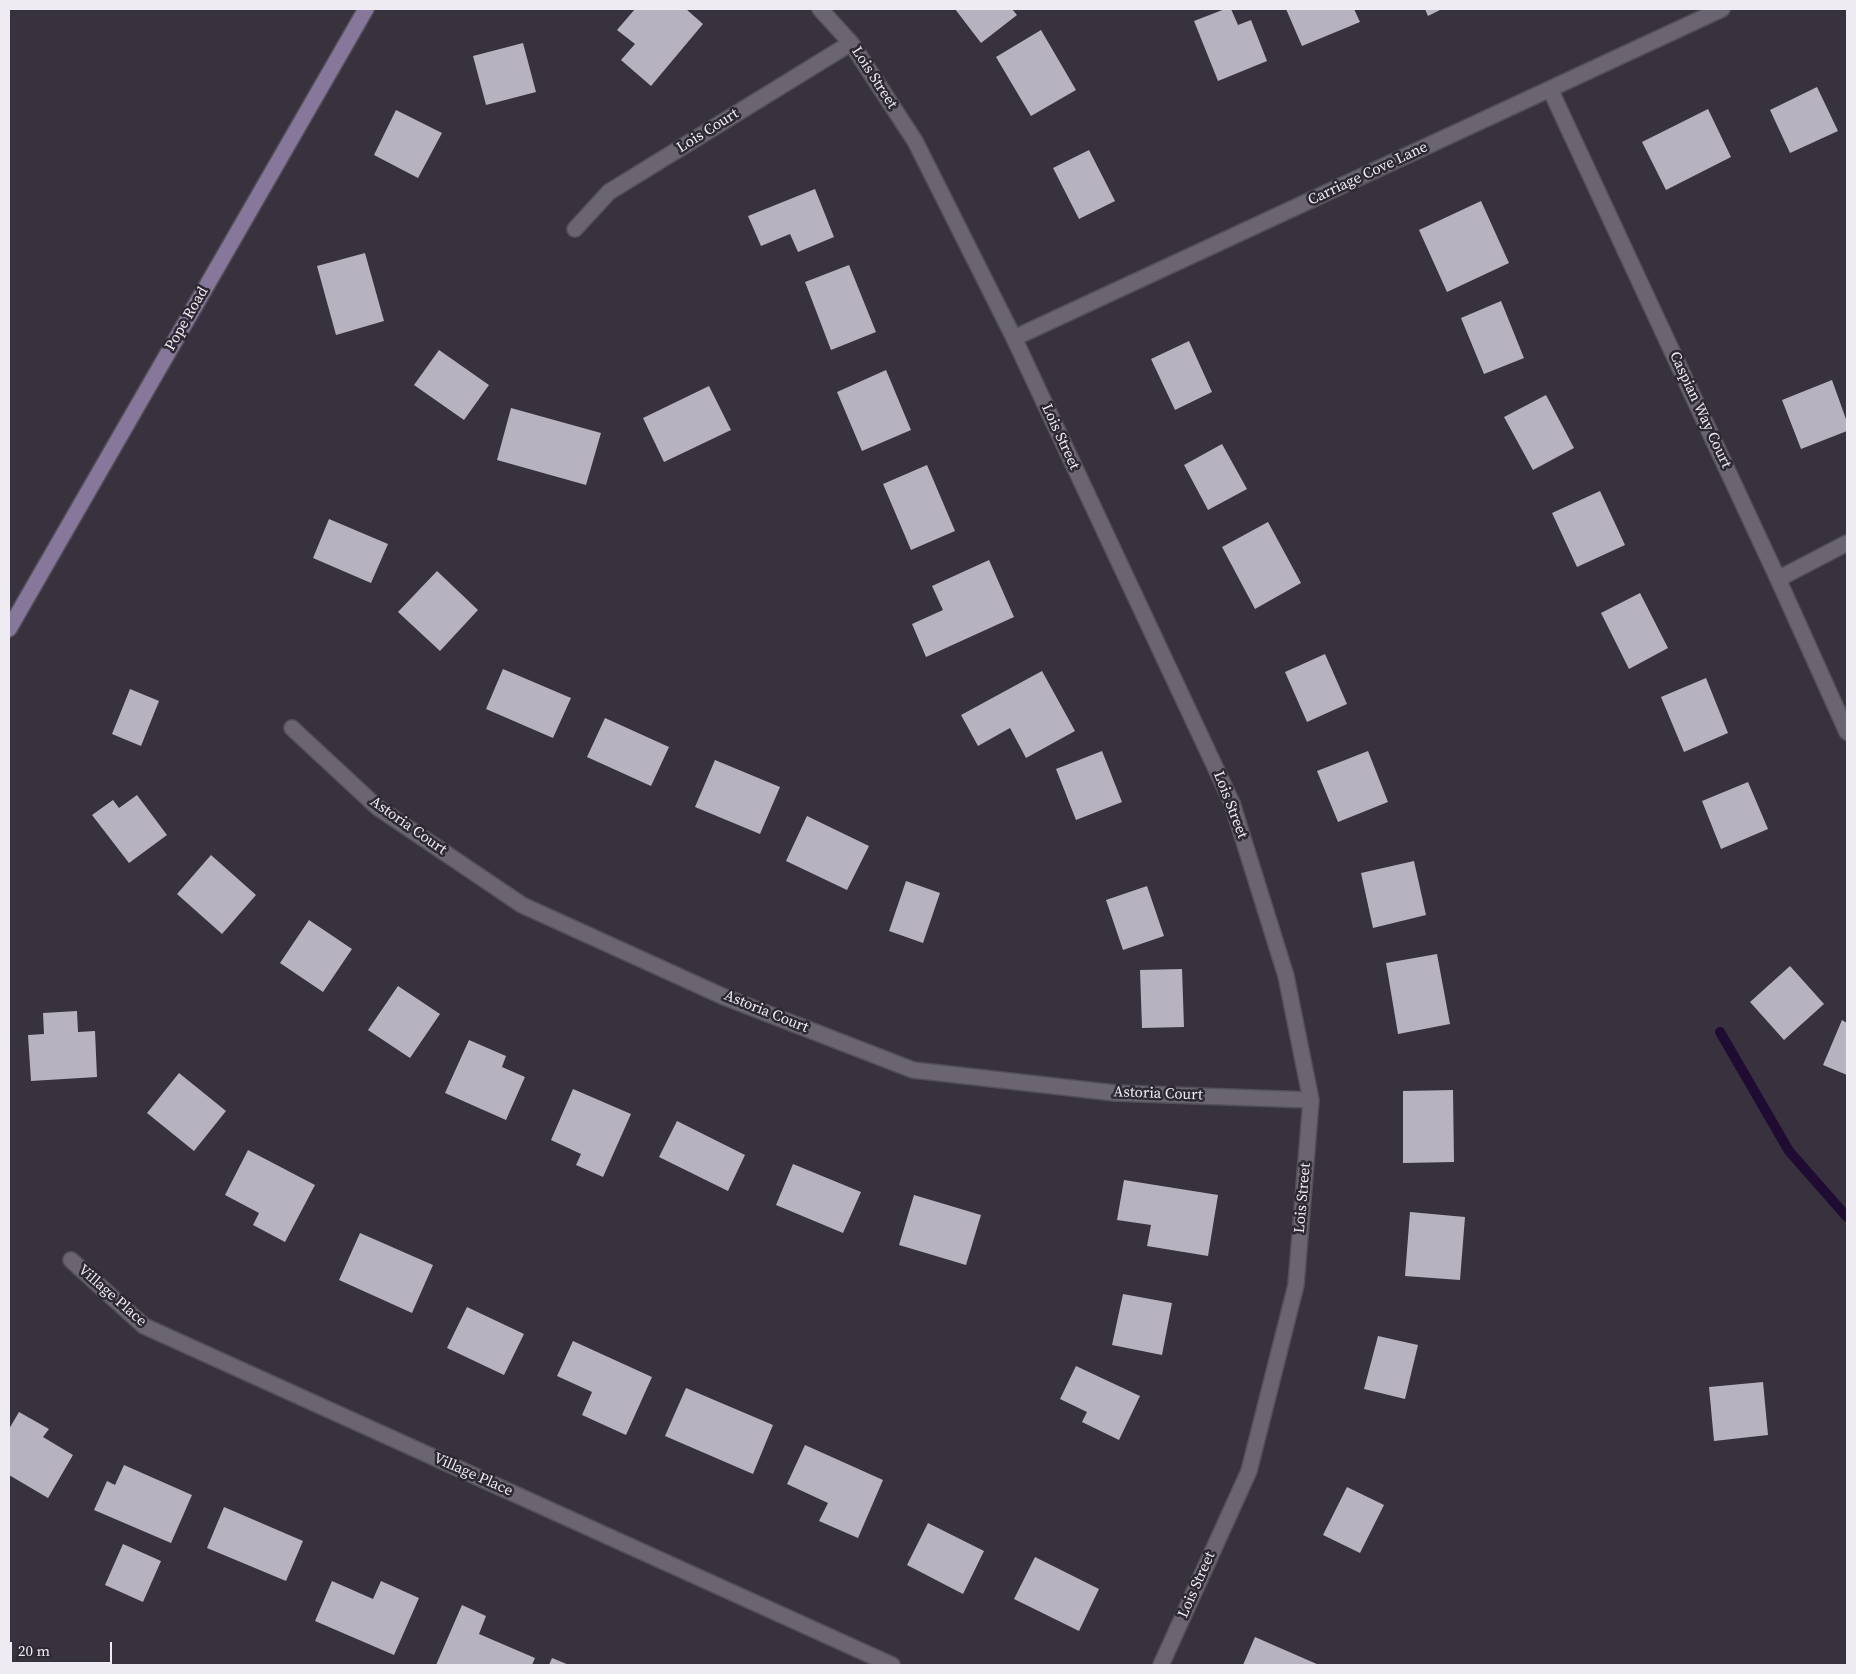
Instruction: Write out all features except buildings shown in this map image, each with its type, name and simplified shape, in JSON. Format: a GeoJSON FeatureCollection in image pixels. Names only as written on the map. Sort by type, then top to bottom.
{"type":"FeatureCollection","features":[{"type":"Feature","properties":{"kind":"street","name":"Pope Road"},"geometry":{"type":"LineString","coordinates":[[9,629],[366,9]]}},
{"type":"Feature","properties":{"kind":"street","name":"Lois Street"},"geometry":{"type":"LineString","coordinates":[[820,9],[851,43],[915,141],[1014,338],[1232,803],[1286,976],[1311,1100],[1296,1285],[1249,1471],[1161,1665]]}},
{"type":"Feature","properties":{"kind":"street","name":"Carriage Cove Lane"},"geometry":{"type":"LineString","coordinates":[[1014,338],[1722,9]]}},
{"type":"Feature","properties":{"kind":"street","name":"Lois Court"},"geometry":{"type":"LineString","coordinates":[[575,229],[609,192],[851,43]]}},
{"type":"Feature","properties":{"kind":"street","name":"Caspian Way Court"},"geometry":{"type":"LineString","coordinates":[[1550,89],[1778,579],[1847,732]]}},
{"type":"Feature","properties":{"kind":"street"},"geometry":{"type":"LineString","coordinates":[[1778,579],[1847,543]]}},
{"type":"Feature","properties":{"kind":"street","name":"Astoria Court"},"geometry":{"type":"LineString","coordinates":[[292,728],[377,807],[522,905],[722,996],[912,1070],[1115,1093],[1311,1100]]}},
{"type":"Feature","properties":{"kind":"street","name":"Village Place"},"geometry":{"type":"LineString","coordinates":[[71,1260],[144,1326],[892,1665]]}},
{"type":"Feature","properties":{"kind":"waterway"},"geometry":{"type":"LineString","coordinates":[[1720,1032],[1789,1151],[1847,1217]]}}]}
